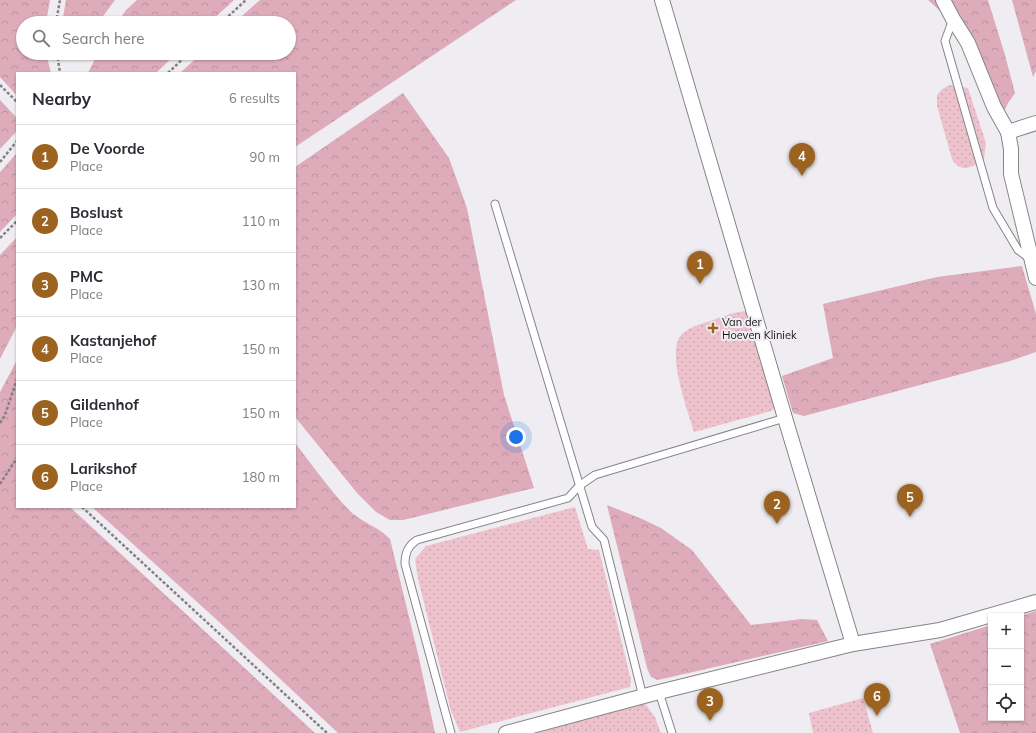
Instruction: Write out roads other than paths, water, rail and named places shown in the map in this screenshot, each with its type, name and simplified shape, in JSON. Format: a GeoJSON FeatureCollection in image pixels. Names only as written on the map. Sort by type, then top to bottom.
{"type":"FeatureCollection","features":[{"type":"Feature","properties":{"kind":"street"},"geometry":{"type":"LineString","coordinates":[[662,0],[853,644]]}},
{"type":"Feature","properties":{"kind":"street"},"geometry":{"type":"LineString","coordinates":[[944,0],[953,19],[968,43],[994,106],[1008,132],[1011,149],[1012,174],[1036,278]]}},
{"type":"Feature","properties":{"kind":"street"},"geometry":{"type":"LineString","coordinates":[[1008,132],[1036,123]]}},
{"type":"Feature","properties":{"kind":"street"},"geometry":{"type":"LineString","coordinates":[[506,733],[659,692],[853,644],[940,630],[1036,602]]}},
{"type":"Feature","properties":{"kind":"lane"},"geometry":{"type":"LineString","coordinates":[[953,19],[945,41],[993,208],[1018,250],[1031,259]]}},
{"type":"Feature","properties":{"kind":"lane"},"geometry":{"type":"LineString","coordinates":[[495,204],[592,528],[604,540],[643,697]]}},
{"type":"Feature","properties":{"kind":"lane"},"geometry":{"type":"LineString","coordinates":[[451,733],[405,564],[405,555],[411,544],[417,540],[568,498],[579,486],[595,475],[785,418]]}},
{"type":"Feature","properties":{"kind":"lane"},"geometry":{"type":"LineString","coordinates":[[659,692],[672,733]]}},
{"type":"Feature","properties":{"kind":"place","name":"Kastanjehof"},"geometry":{"type":"Point","coordinates":[802,176]}},
{"type":"Feature","properties":{"kind":"place","name":"De Voorde"},"geometry":{"type":"Point","coordinates":[700,284]}},
{"type":"Feature","properties":{"kind":"place","name":"Van der Hoeven Kliniek"},"geometry":{"type":"Point","coordinates":[713,328]}},
{"type":"Feature","properties":{"kind":"place","name":"Gildenhof"},"geometry":{"type":"Point","coordinates":[910,517]}},
{"type":"Feature","properties":{"kind":"place","name":"Boslust"},"geometry":{"type":"Point","coordinates":[777,524]}},
{"type":"Feature","properties":{"kind":"place","name":"Larikshof"},"geometry":{"type":"Point","coordinates":[877,716]}},
{"type":"Feature","properties":{"kind":"place","name":"PMC"},"geometry":{"type":"Point","coordinates":[710,721]}}]}
